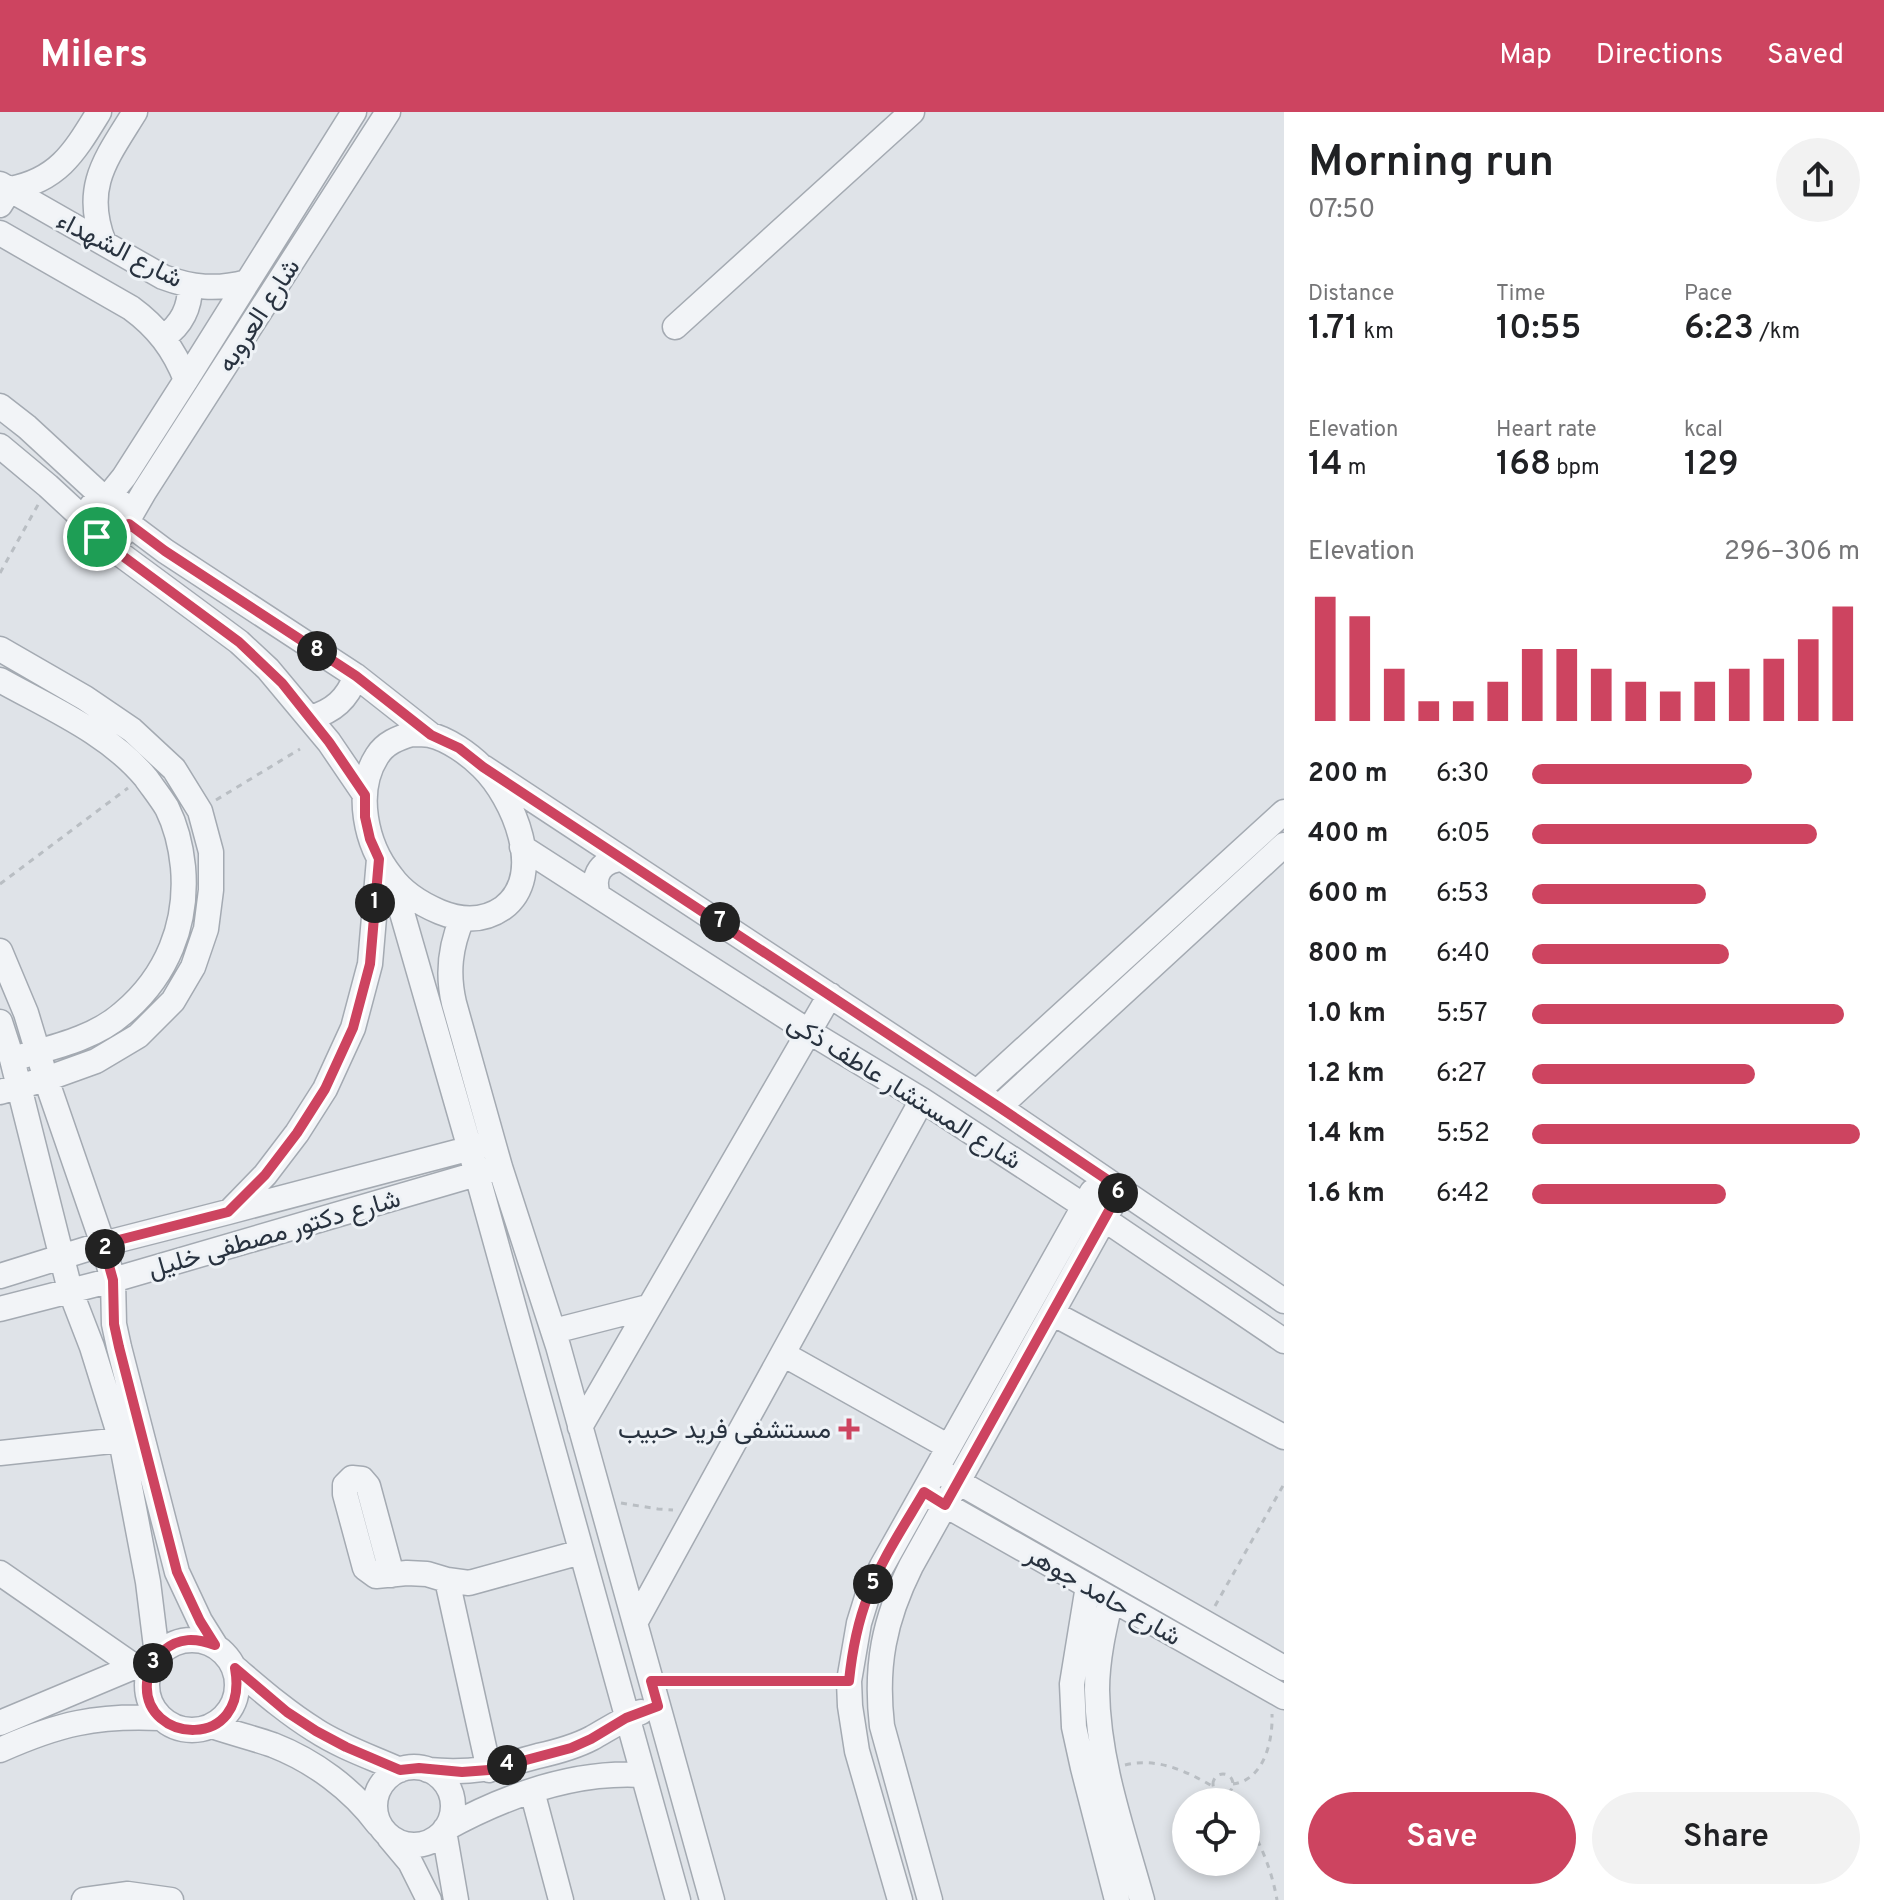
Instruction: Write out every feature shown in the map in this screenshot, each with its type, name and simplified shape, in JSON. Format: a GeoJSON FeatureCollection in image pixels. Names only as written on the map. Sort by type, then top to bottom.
{"type":"FeatureCollection","features":[{"type":"Feature","properties":{"kind":"street"},"geometry":{"type":"LineString","coordinates":[[3,193],[40,180],[64,163],[99,112]]}},
{"type":"Feature","properties":{"kind":"street"},"geometry":{"type":"LineString","coordinates":[[104,243],[95,214],[97,183],[109,155],[135,112]]}},
{"type":"Feature","properties":{"kind":"street","name":"شارع العروبه"},"geometry":{"type":"LineString","coordinates":[[106,498],[129,469],[354,112]]}},
{"type":"Feature","properties":{"kind":"street","name":"شارع العروبه"},"geometry":{"type":"LineString","coordinates":[[129,521],[150,483],[388,112]]}},
{"type":"Feature","properties":{"kind":"street"},"geometry":{"type":"LineString","coordinates":[[675,327],[912,112]]}},
{"type":"Feature","properties":{"kind":"street"},"geometry":{"type":"LineString","coordinates":[[64,163],[72,179],[88,185],[97,183]]}},
{"type":"Feature","properties":{"kind":"street","name":"شارع الشهداء"},"geometry":{"type":"LineString","coordinates":[[3,193],[104,243],[163,277],[190,286],[219,288],[247,282]]}},
{"type":"Feature","properties":{"kind":"street","name":"شارع الشهداء"},"geometry":{"type":"LineString","coordinates":[[0,233],[131,308],[164,337],[186,380]]}},
{"type":"Feature","properties":{"kind":"street"},"geometry":{"type":"LineString","coordinates":[[164,337],[172,331],[189,306],[190,286]]}},
{"type":"Feature","properties":{"kind":"street"},"geometry":{"type":"LineString","coordinates":[[0,406],[106,498]]}},
{"type":"Feature","properties":{"kind":"street"},"geometry":{"type":"LineString","coordinates":[[0,446],[48,486],[93,530],[254,655],[310,718],[365,795]]}},
{"type":"Feature","properties":{"kind":"street"},"geometry":{"type":"LineString","coordinates":[[129,469],[136,481],[150,483]]}},
{"type":"Feature","properties":{"kind":"street"},"geometry":{"type":"LineString","coordinates":[[106,498],[122,503],[129,521],[122,535],[110,540],[93,530],[87,518],[91,507],[106,498]]}},
{"type":"Feature","properties":{"kind":"street"},"geometry":{"type":"LineString","coordinates":[[129,521],[165,551],[356,676],[431,735],[459,748],[483,767],[502,791],[515,817],[525,863],[523,878],[506,906],[477,919],[462,919],[426,906],[407,893],[385,868]]}},
{"type":"Feature","properties":{"kind":"street"},"geometry":{"type":"LineString","coordinates":[[0,649],[85,698],[132,730],[174,769],[200,811],[211,852],[211,890],[206,929],[193,967],[173,1001],[138,1036],[96,1061],[9,1089]]}},
{"type":"Feature","properties":{"kind":"street"},"geometry":{"type":"LineString","coordinates":[[310,718],[334,708],[344,699],[356,676]]}},
{"type":"Feature","properties":{"kind":"street"},"geometry":{"type":"LineString","coordinates":[[0,680],[112,745],[144,776],[167,809],[181,846],[184,886],[181,920],[170,954],[152,984],[122,1015],[85,1037],[6,1061]]}},
{"type":"Feature","properties":{"kind":"street"},"geometry":{"type":"LineString","coordinates":[[431,735],[412,734],[392,740],[377,754],[369,773],[365,817],[370,839],[385,868],[482,1145]]}},
{"type":"Feature","properties":{"kind":"street","name":"شارع المستشار عاطف ذكى"},"geometry":{"type":"LineString","coordinates":[[483,767],[977,1092],[1284,1301]]}},
{"type":"Feature","properties":{"kind":"street"},"geometry":{"type":"LineString","coordinates":[[977,1092],[1284,812]]}},
{"type":"Feature","properties":{"kind":"street"},"geometry":{"type":"LineString","coordinates":[[999,1107],[1284,845]]}},
{"type":"Feature","properties":{"kind":"street","name":"شارع المستشار عاطف ذكى"},"geometry":{"type":"LineString","coordinates":[[522,847],[808,1031],[922,1100],[1284,1341]]}},
{"type":"Feature","properties":{"kind":"street"},"geometry":{"type":"LineString","coordinates":[[598,895],[595,886],[599,869],[614,859],[623,859]]}},
{"type":"Feature","properties":{"kind":"street"},"geometry":{"type":"LineString","coordinates":[[228,1212],[265,1175],[297,1133],[325,1089],[353,1028],[370,964],[385,868]]}},
{"type":"Feature","properties":{"kind":"street"},"geometry":{"type":"LineString","coordinates":[[462,919],[451,952],[450,986],[527,1354],[678,1900]]}},
{"type":"Feature","properties":{"kind":"street"},"geometry":{"type":"LineString","coordinates":[[0,951],[26,1013],[103,1244],[113,1280],[114,1324],[119,1347],[177,1572],[215,1645]]}},
{"type":"Feature","properties":{"kind":"street"},"geometry":{"type":"LineString","coordinates":[[426,992],[429,986],[439,982],[450,986]]}},
{"type":"Feature","properties":{"kind":"street"},"geometry":{"type":"LineString","coordinates":[[580,1427],[830,995]]}},
{"type":"Feature","properties":{"kind":"street"},"geometry":{"type":"LineString","coordinates":[[0,1022],[9,1089],[70,1290],[92,1347],[121,1440],[148,1582],[147,1689],[151,1705],[160,1718],[176,1728],[194,1731],[212,1726],[225,1716],[235,1702],[238,1685],[235,1668]]}},
{"type":"Feature","properties":{"kind":"street"},"geometry":{"type":"LineString","coordinates":[[635,1623],[922,1100]]}},
{"type":"Feature","properties":{"kind":"street","name":"شارع دكتور مصطفى خليل"},"geometry":{"type":"LineString","coordinates":[[0,1276],[103,1244],[482,1145]]}},
{"type":"Feature","properties":{"kind":"street"},"geometry":{"type":"LineString","coordinates":[[489,1171],[556,1339],[712,1900]]}},
{"type":"Feature","properties":{"kind":"street","name":"شارع دكتور مصطفى خليل"},"geometry":{"type":"LineString","coordinates":[[0,1309],[113,1280],[489,1171]]}},
{"type":"Feature","properties":{"kind":"street"},"geometry":{"type":"LineString","coordinates":[[900,1900],[853,1728],[849,1681],[859,1623],[868,1594],[882,1566],[949,1447],[1111,1183]]}},
{"type":"Feature","properties":{"kind":"street"},"geometry":{"type":"LineString","coordinates":[[930,1900],[882,1726],[879,1671],[882,1643],[898,1591],[1052,1313],[1095,1213]]}},
{"type":"Feature","properties":{"kind":"street"},"geometry":{"type":"LineString","coordinates":[[527,1354],[556,1339],[648,1307]]}},
{"type":"Feature","properties":{"kind":"street"},"geometry":{"type":"LineString","coordinates":[[1052,1313],[1284,1437]]}},
{"type":"Feature","properties":{"kind":"street"},"geometry":{"type":"LineString","coordinates":[[783,1354],[949,1447]]}},
{"type":"Feature","properties":{"kind":"street"},"geometry":{"type":"LineString","coordinates":[[0,1453],[121,1440]]}},
{"type":"Feature","properties":{"kind":"street","name":"شارع حامد جوهر"},"geometry":{"type":"LineString","coordinates":[[936,1470],[1284,1668]]}},
{"type":"Feature","properties":{"kind":"street","name":"شارع حامد جوهر"},"geometry":{"type":"LineString","coordinates":[[924,1492],[1277,1693]]}},
{"type":"Feature","properties":{"kind":"street"},"geometry":{"type":"LineString","coordinates":[[392,1575],[427,1574],[469,1583],[581,1552]]}},
{"type":"Feature","properties":{"kind":"street"},"geometry":{"type":"LineString","coordinates":[[0,1573],[149,1660]]}},
{"type":"Feature","properties":{"kind":"street"},"geometry":{"type":"LineString","coordinates":[[447,1580],[489,1770]]}},
{"type":"Feature","properties":{"kind":"street"},"geometry":{"type":"LineString","coordinates":[[1088,1586],[1072,1684],[1074,1727],[1117,1900]]}},
{"type":"Feature","properties":{"kind":"street"},"geometry":{"type":"LineString","coordinates":[[1111,1599],[1101,1646],[1097,1688],[1099,1730],[1105,1770],[1142,1900]]}},
{"type":"Feature","properties":{"kind":"street"},"geometry":{"type":"LineString","coordinates":[[0,1723],[149,1660],[170,1645],[184,1640],[200,1640],[224,1652],[235,1668],[287,1712],[316,1731],[400,1770]]}},
{"type":"Feature","properties":{"kind":"street"},"geometry":{"type":"LineString","coordinates":[[642,1775],[599,1775],[532,1791],[484,1809],[423,1844],[398,1842],[384,1831],[375,1813],[375,1800],[380,1787],[388,1777],[400,1770],[409,1767],[462,1772],[489,1770],[571,1748],[626,1718],[658,1706]]}},
{"type":"Feature","properties":{"kind":"street"},"geometry":{"type":"LineString","coordinates":[[0,1750],[62,1725],[127,1717],[160,1718]]}},
{"type":"Feature","properties":{"kind":"street"},"geometry":{"type":"LineString","coordinates":[[212,1726],[274,1746],[306,1761],[335,1780],[362,1803],[410,1862],[429,1900]]}},
{"type":"Feature","properties":{"kind":"street"},"geometry":{"type":"LineString","coordinates":[[428,1770],[446,1784],[451,1795],[451,1819],[445,1830],[456,1900]]}},
{"type":"Feature","properties":{"kind":"street"},"geometry":{"type":"LineString","coordinates":[[532,1791],[561,1900]]}},
{"type":"Feature","properties":{"kind":"street"},"geometry":{"type":"LineString","coordinates":[[84,1900],[128,1894],[171,1900]]}},
{"type":"Feature","properties":{"kind":"path"},"geometry":{"type":"LineString","coordinates":[[0,573],[48,486]]}},
{"type":"Feature","properties":{"kind":"path"},"geometry":{"type":"LineString","coordinates":[[200,811],[300,749]]}},
{"type":"Feature","properties":{"kind":"path"},"geometry":{"type":"LineString","coordinates":[[0,884],[144,776]]}},
{"type":"Feature","properties":{"kind":"path"},"geometry":{"type":"LineString","coordinates":[[1205,1623],[1284,1484]]}},
{"type":"Feature","properties":{"kind":"path"},"geometry":{"type":"LineString","coordinates":[[599,1495],[618,1502],[658,1509],[698,1508]]}},
{"type":"Feature","properties":{"kind":"path"},"geometry":{"type":"LineString","coordinates":[[651,1681],[849,1681]]}},
{"type":"Feature","properties":{"kind":"path"},"geometry":{"type":"LineString","coordinates":[[1233,1784],[1241,1783],[1254,1774],[1269,1746],[1277,1693]]}},
{"type":"Feature","properties":{"kind":"path"},"geometry":{"type":"LineString","coordinates":[[1105,1770],[1139,1762],[1156,1763],[1182,1771],[1214,1787],[1214,1782],[1221,1775],[1226,1775],[1233,1784],[1231,1788]]}},
{"type":"Feature","properties":{"kind":"path"},"geometry":{"type":"LineString","coordinates":[[1260,1846],[1277,1900]]}},
{"type":"Feature","properties":{"kind":"place","name":"مستشفى فريد حبيب"},"geometry":{"type":"Point","coordinates":[849,1429]}},
{"type":"Feature","properties":{"kind":"route"},"geometry":{"type":"LineString","coordinates":[[129,524],[165,551],[356,676],[431,735],[459,748],[483,767],[1121,1189],[945,1505],[924,1492],[882,1566],[868,1594],[859,1623],[849,1681],[651,1681],[658,1706],[626,1718],[591,1739],[571,1748],[489,1770],[462,1772],[409,1767],[400,1770],[346,1747],[287,1712],[235,1668],[238,1685],[235,1702],[225,1716],[212,1726],[194,1731],[176,1728],[160,1718],[151,1705],[147,1689],[148,1673],[157,1655],[170,1645],[184,1640],[200,1640],[215,1645],[177,1572],[119,1347],[114,1324],[113,1280],[103,1244],[228,1212],[265,1175],[297,1133],[325,1089],[353,1028],[370,964],[379,859],[365,817],[365,795],[329,742],[282,683],[239,642],[97,537],[116,538],[129,524]]}}]}
